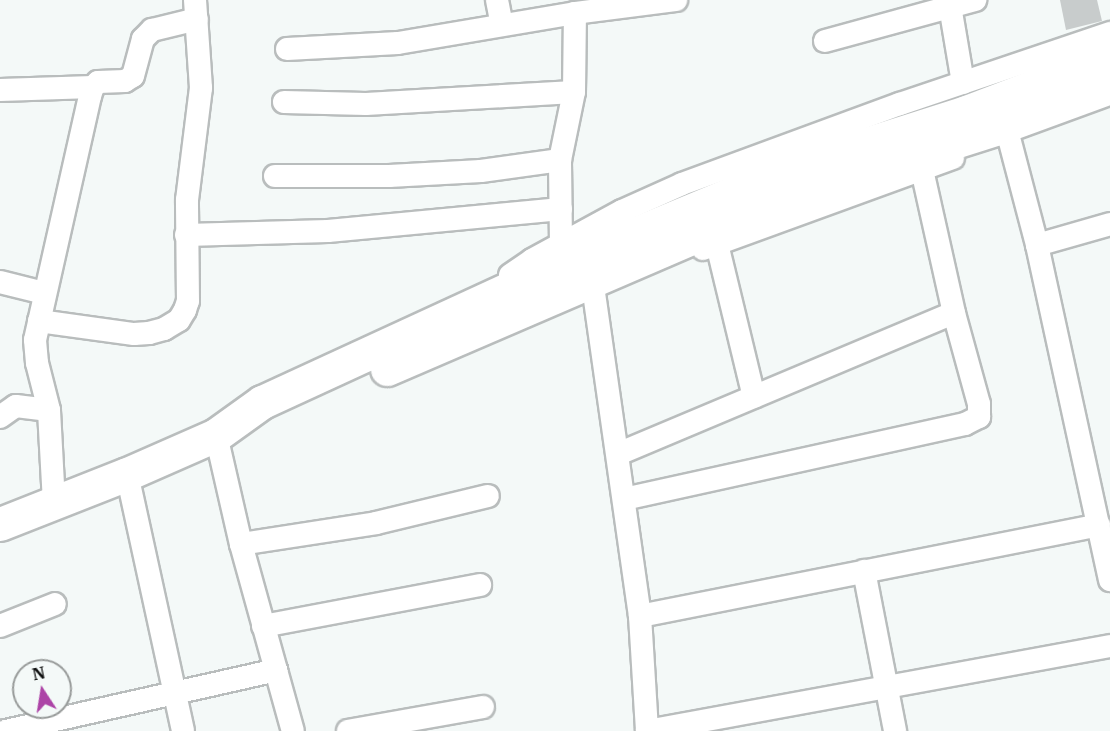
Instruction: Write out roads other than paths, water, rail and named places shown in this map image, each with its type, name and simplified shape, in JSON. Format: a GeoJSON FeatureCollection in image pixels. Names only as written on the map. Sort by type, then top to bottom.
{"type":"FeatureCollection","features":[{"type":"Feature","properties":{"kind":"street"},"geometry":{"type":"LineString","coordinates":[[497,0],[502,25]]}},
{"type":"Feature","properties":{"kind":"street"},"geometry":{"type":"LineString","coordinates":[[287,49],[398,42],[575,13],[676,0]]}},
{"type":"Feature","properties":{"kind":"street"},"geometry":{"type":"LineString","coordinates":[[825,41],[950,4],[975,0]]}},
{"type":"Feature","properties":{"kind":"street"},"geometry":{"type":"LineString","coordinates":[[950,4],[963,83]]}},
{"type":"Feature","properties":{"kind":"street"},"geometry":{"type":"LineString","coordinates":[[39,321],[134,334],[164,329],[179,320],[188,302],[186,235],[190,170],[201,88],[196,9],[152,30],[143,39],[130,79],[98,82],[93,87],[44,293],[39,321],[35,351],[49,410],[54,503]]}},
{"type":"Feature","properties":{"kind":"street"},"geometry":{"type":"LineString","coordinates":[[561,244],[560,160],[574,92],[575,13]]}},
{"type":"Feature","properties":{"kind":"street"},"geometry":{"type":"LineString","coordinates":[[479,302],[516,270],[561,244],[681,184],[1110,33]]}},
{"type":"Feature","properties":{"kind":"street"},"geometry":{"type":"LineString","coordinates":[[0,524],[128,474],[223,430],[262,402],[562,264],[797,166],[966,112],[1110,57]]}},
{"type":"Feature","properties":{"kind":"street"},"geometry":{"type":"LineString","coordinates":[[0,90],[93,87]]}},
{"type":"Feature","properties":{"kind":"street"},"geometry":{"type":"LineString","coordinates":[[223,430],[266,420],[803,190],[998,128],[1110,87]]}},
{"type":"Feature","properties":{"kind":"street"},"geometry":{"type":"LineString","coordinates":[[284,102],[366,104],[574,92]]}},
{"type":"Feature","properties":{"kind":"street"},"geometry":{"type":"LineString","coordinates":[[433,349],[463,346],[482,340],[717,244],[1110,101]]}},
{"type":"Feature","properties":{"kind":"street"},"geometry":{"type":"LineString","coordinates":[[1009,138],[1037,245],[1110,580]]}},
{"type":"Feature","properties":{"kind":"street"},"geometry":{"type":"LineString","coordinates":[[275,176],[389,176],[481,171],[560,160]]}},
{"type":"Feature","properties":{"kind":"street"},"geometry":{"type":"LineString","coordinates":[[624,499],[974,422],[979,417],[979,404],[954,313],[922,170]]}},
{"type":"Feature","properties":{"kind":"street"},"geometry":{"type":"LineString","coordinates":[[186,235],[328,231],[561,209]]}},
{"type":"Feature","properties":{"kind":"street"},"geometry":{"type":"LineString","coordinates":[[1037,245],[1110,224]]}},
{"type":"Feature","properties":{"kind":"street"},"geometry":{"type":"LineString","coordinates":[[717,244],[754,397]]}},
{"type":"Feature","properties":{"kind":"street"},"geometry":{"type":"LineString","coordinates":[[0,282],[44,293]]}},
{"type":"Feature","properties":{"kind":"street"},"geometry":{"type":"LineString","coordinates":[[594,293],[640,616],[647,731],[1110,646]]}},
{"type":"Feature","properties":{"kind":"street"},"geometry":{"type":"LineString","coordinates":[[618,454],[954,313]]}},
{"type":"Feature","properties":{"kind":"street"},"geometry":{"type":"LineString","coordinates":[[0,417],[16,406],[49,410]]}},
{"type":"Feature","properties":{"kind":"street"},"geometry":{"type":"LineString","coordinates":[[223,430],[241,544],[293,731]]}},
{"type":"Feature","properties":{"kind":"street"},"geometry":{"type":"LineString","coordinates":[[128,474],[183,731]]}},
{"type":"Feature","properties":{"kind":"street"},"geometry":{"type":"LineString","coordinates":[[241,544],[376,523],[488,496]]}},
{"type":"Feature","properties":{"kind":"street"},"geometry":{"type":"LineString","coordinates":[[640,616],[1099,525]]}},
{"type":"Feature","properties":{"kind":"street"},"geometry":{"type":"LineString","coordinates":[[864,571],[895,731]]}},
{"type":"Feature","properties":{"kind":"street"},"geometry":{"type":"LineString","coordinates":[[263,627],[480,585]]}},
{"type":"Feature","properties":{"kind":"street"},"geometry":{"type":"LineString","coordinates":[[0,626],[56,604]]}},
{"type":"Feature","properties":{"kind":"street"},"geometry":{"type":"LineString","coordinates":[[6,731],[91,722],[175,693],[276,670]]}},
{"type":"Feature","properties":{"kind":"street"},"geometry":{"type":"LineString","coordinates":[[348,731],[390,727],[483,707]]}}]}
